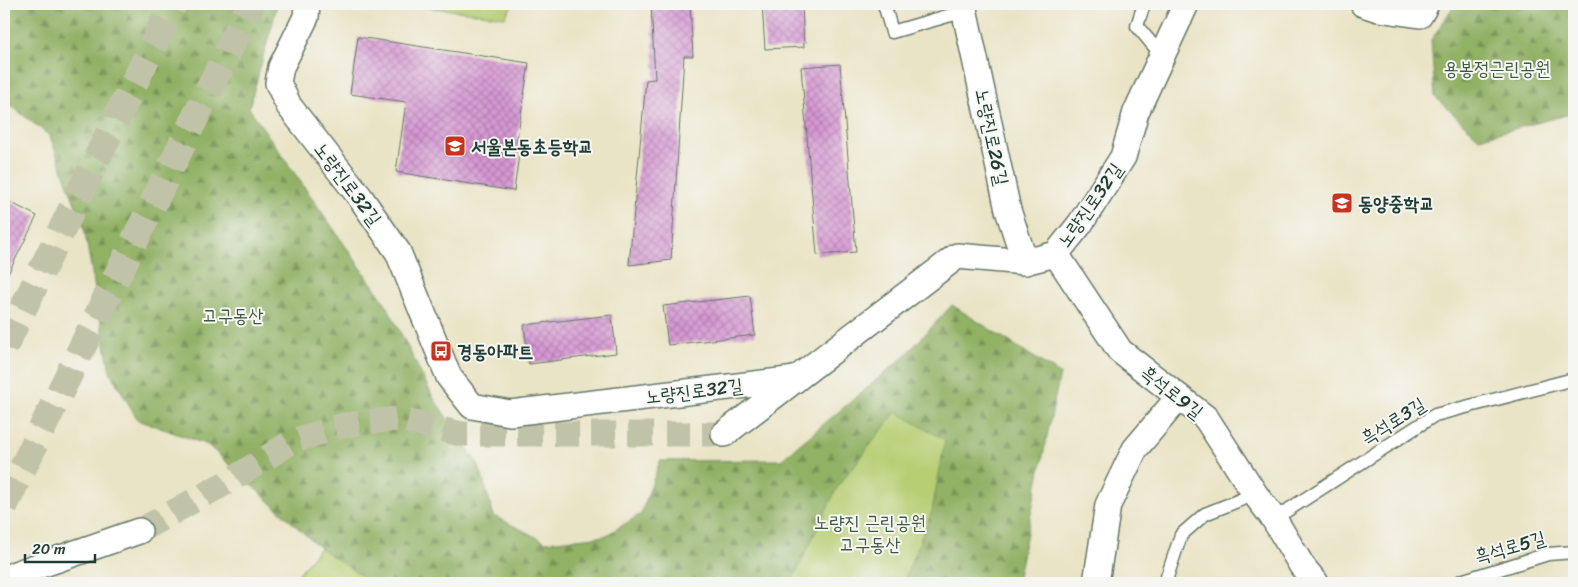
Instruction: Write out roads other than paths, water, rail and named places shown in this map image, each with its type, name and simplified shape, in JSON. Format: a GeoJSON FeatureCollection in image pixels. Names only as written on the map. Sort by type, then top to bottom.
{"type":"FeatureCollection","features":[{"type":"Feature","properties":{"kind":"street","name":"노량진로32길"},"geometry":{"type":"LineString","coordinates":[[307,4],[306,17],[281,67],[278,83],[289,106],[360,198],[398,252],[449,377],[472,406],[510,413],[796,379],[956,256],[1025,262],[1056,254],[1080,224],[1123,157],[1136,112],[1186,4]]}},
{"type":"Feature","properties":{"kind":"street"},"geometry":{"type":"LineString","coordinates":[[1363,4],[1378,9],[1420,15],[1426,4]]}},
{"type":"Feature","properties":{"kind":"street","name":"노량진로26길"},"geometry":{"type":"LineString","coordinates":[[964,8],[1008,210],[1025,262]]}},
{"type":"Feature","properties":{"kind":"street","name":"흑석로9길"},"geometry":{"type":"LineString","coordinates":[[1056,254],[1120,351],[1206,418],[1255,494],[1274,519],[1302,566],[1316,583]]}},
{"type":"Feature","properties":{"kind":"street"},"geometry":{"type":"LineString","coordinates":[[724,434],[796,379]]}},
{"type":"Feature","properties":{"kind":"street"},"geometry":{"type":"LineString","coordinates":[[1096,583],[1108,505],[1135,449],[1179,397]]}},
{"type":"Feature","properties":{"kind":"street"},"geometry":{"type":"LineString","coordinates":[[4,580],[15,574],[139,531]]}},
{"type":"Feature","properties":{"kind":"lane","name":"노량진로26길"},"geometry":{"type":"LineString","coordinates":[[884,4],[892,32],[964,8]]}},
{"type":"Feature","properties":{"kind":"lane"},"geometry":{"type":"LineString","coordinates":[[1144,4],[1137,26],[1162,56]]}},
{"type":"Feature","properties":{"kind":"lane","name":"흑석로3길"},"geometry":{"type":"LineString","coordinates":[[1274,519],[1435,415],[1574,379]]}},
{"type":"Feature","properties":{"kind":"lane"},"geometry":{"type":"LineString","coordinates":[[1165,583],[1181,535],[1205,514],[1255,494]]}},
{"type":"Feature","properties":{"kind":"lane","name":"흑석로5길"},"geometry":{"type":"LineString","coordinates":[[1458,583],[1548,554],[1574,552]]}},
{"type":"Feature","properties":{"kind":"tunnel"},"geometry":{"type":"LineString","coordinates":[[4,347],[173,4]]}},
{"type":"Feature","properties":{"kind":"tunnel"},"geometry":{"type":"LineString","coordinates":[[4,506],[251,4]]}},
{"type":"Feature","properties":{"kind":"tunnel"},"geometry":{"type":"LineString","coordinates":[[139,531],[231,480],[293,441],[344,425],[397,419],[462,434],[724,434]]}},
{"type":"Feature","properties":{"kind":"place","name":"서울본동초등학교"},"geometry":{"type":"Point","coordinates":[455,146]}},
{"type":"Feature","properties":{"kind":"place","name":"동양중학교"},"geometry":{"type":"Point","coordinates":[1342,203]}},
{"type":"Feature","properties":{"kind":"place","name":"경동아파트"},"geometry":{"type":"Point","coordinates":[441,351]}},
{"type":"Feature","properties":{"kind":"park label","name":"용봉정근린공원"},"geometry":{"type":"Point","coordinates":[1497,68]}},
{"type":"Feature","properties":{"kind":"park label","name":"고구동산"},"geometry":{"type":"Point","coordinates":[233,315]}},
{"type":"Feature","properties":{"kind":"park label","name":"노량진 근린공원 고구동산"},"geometry":{"type":"Point","coordinates":[870,533]}}]}
